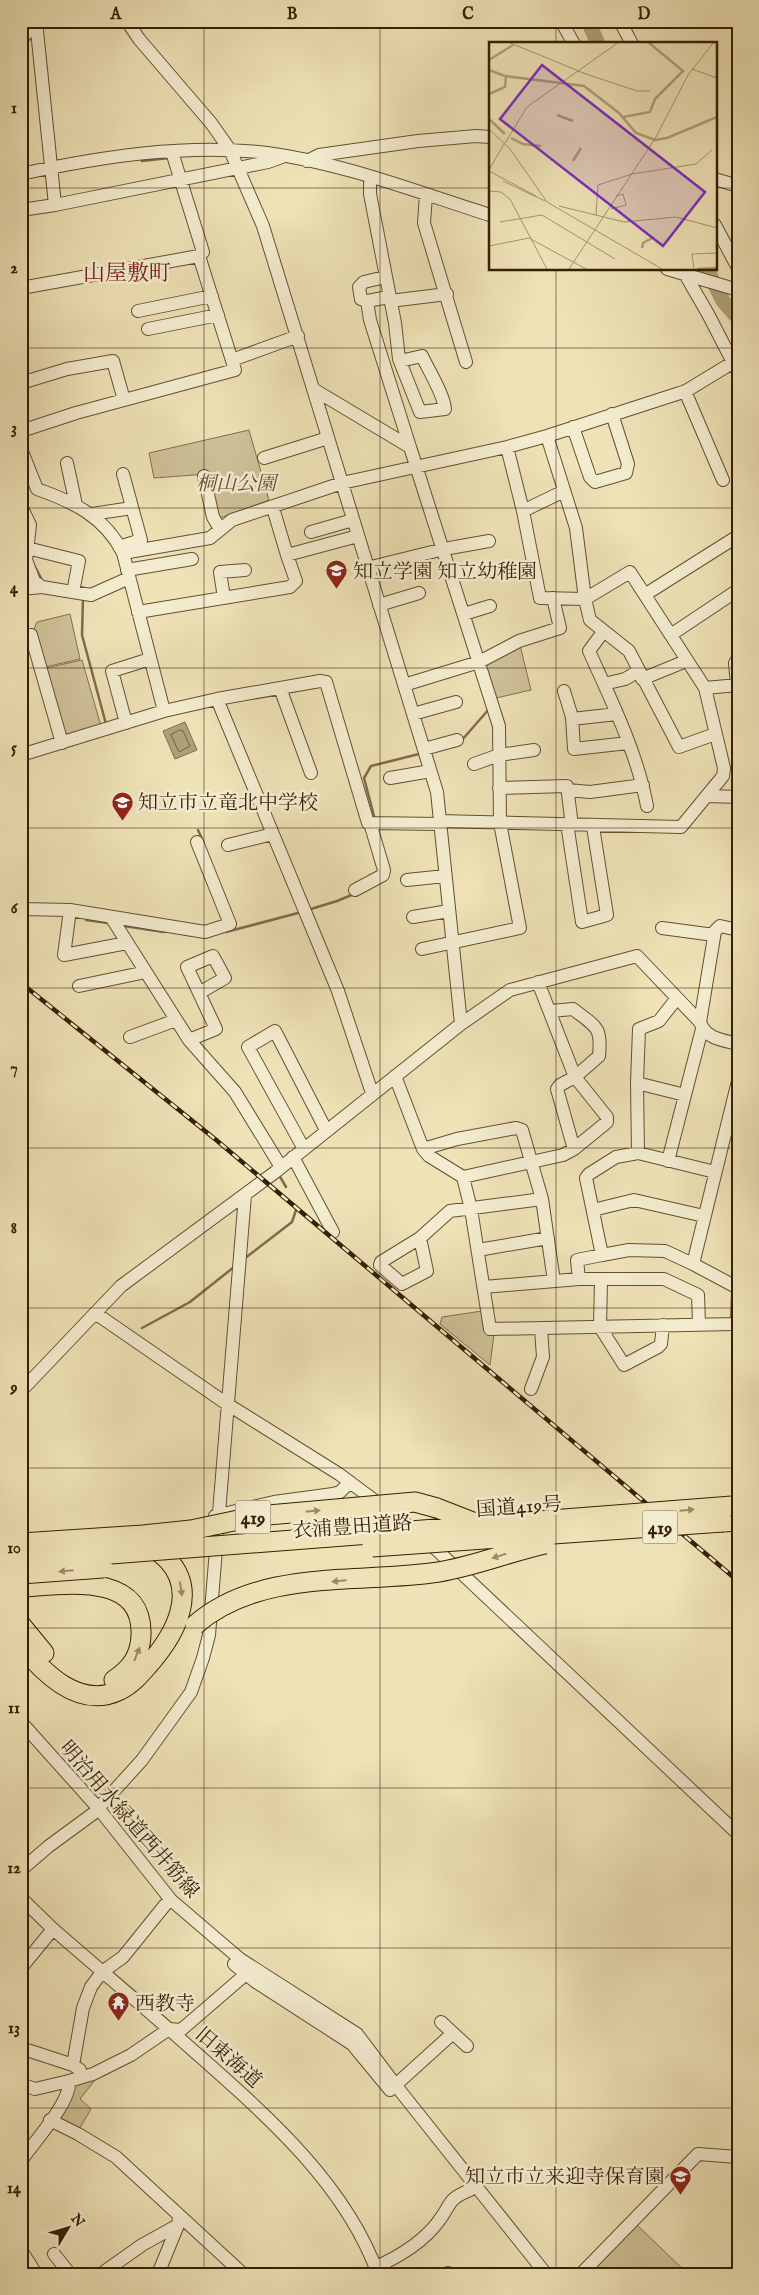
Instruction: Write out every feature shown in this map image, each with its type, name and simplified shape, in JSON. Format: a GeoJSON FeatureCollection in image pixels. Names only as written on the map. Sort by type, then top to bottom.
{"type":"FeatureCollection","features":[{"type":"Feature","properties":{"kind":"highway","name":"衣浦豊田道路"},"geometry":{"type":"LineString","coordinates":[[21,1543],[143,1535],[191,1530],[257,1516],[415,1502],[437,1508],[481,1525]]}},
{"type":"Feature","properties":{"kind":"highway","name":"衣浦豊田道路"},"geometry":{"type":"LineString","coordinates":[[21,1561],[481,1525],[733,1514]]}},
{"type":"Feature","properties":{"kind":"highway","name":"衣浦豊田道路"},"geometry":{"type":"LineString","coordinates":[[21,1574],[597,1531],[733,1514]]}},
{"type":"Feature","properties":{"kind":"highway","name":"国道419号"},"geometry":{"type":"LineString","coordinates":[[422,1536],[618,1522]]}},
{"type":"Feature","properties":{"kind":"highway","name":"衣浦豊田道路"},"geometry":{"type":"LineString","coordinates":[[21,1664],[31,1677],[58,1697],[87,1707],[114,1704],[146,1684],[195,1625],[218,1608],[234,1600],[280,1585],[438,1572],[472,1565],[520,1550],[597,1531]]}},
{"type":"Feature","properties":{"kind":"highway"},"geometry":{"type":"LineString","coordinates":[[21,1550],[137,1543],[149,1546],[162,1554],[175,1569],[183,1592],[181,1612],[177,1622],[158,1654],[139,1675],[121,1690],[109,1694],[97,1696],[69,1689],[47,1674],[21,1645]]}},
{"type":"Feature","properties":{"kind":"highway"},"geometry":{"type":"LineString","coordinates":[[21,1587],[92,1584],[109,1588],[123,1595],[135,1609],[140,1621],[140,1647],[130,1667],[114,1680],[98,1685],[82,1683],[59,1670],[21,1625]]}},
{"type":"Feature","properties":{"kind":"street"},"geometry":{"type":"LineString","coordinates":[[21,40],[36,21]]}},
{"type":"Feature","properties":{"kind":"street"},"geometry":{"type":"LineString","coordinates":[[36,21],[55,205]]}},
{"type":"Feature","properties":{"kind":"street"},"geometry":{"type":"LineString","coordinates":[[127,21],[139,39],[211,123],[230,150],[236,168],[263,226],[437,792],[461,1024]]}},
{"type":"Feature","properties":{"kind":"street"},"geometry":{"type":"LineString","coordinates":[[561,21],[573,42]]}},
{"type":"Feature","properties":{"kind":"street"},"geometry":{"type":"LineString","coordinates":[[620,21],[631,42]]}},
{"type":"Feature","properties":{"kind":"street"},"geometry":{"type":"LineString","coordinates":[[307,161],[319,155],[418,142],[489,136]]}},
{"type":"Feature","properties":{"kind":"street"},"geometry":{"type":"LineString","coordinates":[[21,174],[52,167],[172,152],[230,150],[284,156],[307,161],[372,178],[489,214]]}},
{"type":"Feature","properties":{"kind":"street"},"geometry":{"type":"LineString","coordinates":[[21,431],[124,400],[235,370],[199,256],[202,252],[172,152]]}},
{"type":"Feature","properties":{"kind":"street"},"geometry":{"type":"LineString","coordinates":[[21,210],[55,205],[268,162],[284,156]]}},
{"type":"Feature","properties":{"kind":"street"},"geometry":{"type":"LineString","coordinates":[[372,178],[370,194],[400,362],[420,412],[446,409],[445,398],[434,384],[422,356],[400,362]]}},
{"type":"Feature","properties":{"kind":"street"},"geometry":{"type":"LineString","coordinates":[[716,179],[738,186]]}},
{"type":"Feature","properties":{"kind":"street"},"geometry":{"type":"LineString","coordinates":[[426,195],[424,224],[433,257],[447,294],[466,362]]}},
{"type":"Feature","properties":{"kind":"street"},"geometry":{"type":"LineString","coordinates":[[716,227],[738,268]]}},
{"type":"Feature","properties":{"kind":"street"},"geometry":{"type":"LineString","coordinates":[[21,288],[199,256]]}},
{"type":"Feature","properties":{"kind":"street"},"geometry":{"type":"LineString","coordinates":[[672,270],[738,290]]}},
{"type":"Feature","properties":{"kind":"street"},"geometry":{"type":"LineString","coordinates":[[121,550],[210,538],[232,520],[273,508],[342,483],[507,447],[685,392],[735,367],[686,273]]}},
{"type":"Feature","properties":{"kind":"street"},"geometry":{"type":"LineString","coordinates":[[385,277],[364,282],[359,287],[361,299],[367,301],[447,294]]}},
{"type":"Feature","properties":{"kind":"street"},"geometry":{"type":"LineString","coordinates":[[138,311],[212,296]]}},
{"type":"Feature","properties":{"kind":"street"},"geometry":{"type":"LineString","coordinates":[[367,301],[370,320],[499,726],[500,823],[520,928],[422,949]]}},
{"type":"Feature","properties":{"kind":"street"},"geometry":{"type":"LineString","coordinates":[[148,329],[218,315]]}},
{"type":"Feature","properties":{"kind":"street"},"geometry":{"type":"LineString","coordinates":[[232,360],[298,336]]}},
{"type":"Feature","properties":{"kind":"street"},"geometry":{"type":"LineString","coordinates":[[21,383],[67,369],[113,361],[124,400]]}},
{"type":"Feature","properties":{"kind":"street"},"geometry":{"type":"LineString","coordinates":[[313,389],[410,447]]}},
{"type":"Feature","properties":{"kind":"street"},"geometry":{"type":"LineString","coordinates":[[685,392],[723,480]]}},
{"type":"Feature","properties":{"kind":"street"},"geometry":{"type":"LineString","coordinates":[[573,427],[590,477],[595,482],[626,473],[628,464],[612,414]]}},
{"type":"Feature","properties":{"kind":"street"},"geometry":{"type":"LineString","coordinates":[[546,436],[576,528],[585,599],[590,620],[629,651],[678,747],[715,734]]}},
{"type":"Feature","properties":{"kind":"street"},"geometry":{"type":"LineString","coordinates":[[264,458],[328,438]]}},
{"type":"Feature","properties":{"kind":"street"},"geometry":{"type":"LineString","coordinates":[[370,823],[500,823],[571,824],[593,827],[682,827],[722,776],[724,768],[705,688],[686,661],[686,656],[672,634],[630,572],[585,599],[540,598],[523,511],[507,447]]}},
{"type":"Feature","properties":{"kind":"street"},"geometry":{"type":"LineString","coordinates":[[21,448],[37,489],[76,504],[92,514],[114,536],[121,550],[128,574],[164,711]]}},
{"type":"Feature","properties":{"kind":"street"},"geometry":{"type":"LineString","coordinates":[[66,463],[76,504]]}},
{"type":"Feature","properties":{"kind":"street"},"geometry":{"type":"LineString","coordinates":[[121,550],[141,540],[123,474]]}},
{"type":"Feature","properties":{"kind":"street"},"geometry":{"type":"LineString","coordinates":[[204,476],[213,518],[220,529]]}},
{"type":"Feature","properties":{"kind":"street"},"geometry":{"type":"LineString","coordinates":[[523,511],[564,491]]}},
{"type":"Feature","properties":{"kind":"street"},"geometry":{"type":"LineString","coordinates":[[21,506],[30,525],[26,560],[34,581],[42,587]]}},
{"type":"Feature","properties":{"kind":"street"},"geometry":{"type":"LineString","coordinates":[[92,514],[132,508]]}},
{"type":"Feature","properties":{"kind":"street"},"geometry":{"type":"LineString","coordinates":[[138,612],[293,585],[296,581],[273,508]]}},
{"type":"Feature","properties":{"kind":"street"},"geometry":{"type":"LineString","coordinates":[[311,532],[353,520]]}},
{"type":"Feature","properties":{"kind":"street"},"geometry":{"type":"LineString","coordinates":[[287,554],[358,536]]}},
{"type":"Feature","properties":{"kind":"street"},"geometry":{"type":"LineString","coordinates":[[646,594],[738,536]]}},
{"type":"Feature","properties":{"kind":"street"},"geometry":{"type":"LineString","coordinates":[[368,568],[444,549],[489,541]]}},
{"type":"Feature","properties":{"kind":"street"},"geometry":{"type":"LineString","coordinates":[[27,548],[79,561],[73,592]]}},
{"type":"Feature","properties":{"kind":"street"},"geometry":{"type":"LineString","coordinates":[[21,589],[42,587],[91,595],[128,574],[192,559]]}},
{"type":"Feature","properties":{"kind":"street"},"geometry":{"type":"LineString","coordinates":[[224,598],[220,572],[245,570]]}},
{"type":"Feature","properties":{"kind":"street"},"geometry":{"type":"LineString","coordinates":[[452,576],[473,570]]}},
{"type":"Feature","properties":{"kind":"street"},"geometry":{"type":"LineString","coordinates":[[672,634],[738,590]]}},
{"type":"Feature","properties":{"kind":"street"},"geometry":{"type":"LineString","coordinates":[[379,605],[419,593]]}},
{"type":"Feature","properties":{"kind":"street"},"geometry":{"type":"LineString","coordinates":[[404,685],[479,662],[519,641],[560,628],[554,598]]}},
{"type":"Feature","properties":{"kind":"street"},"geometry":{"type":"LineString","coordinates":[[464,614],[490,606]]}},
{"type":"Feature","properties":{"kind":"street"},"geometry":{"type":"LineString","coordinates":[[603,632],[589,651],[617,714],[643,785],[647,806]]}},
{"type":"Feature","properties":{"kind":"street"},"geometry":{"type":"LineString","coordinates":[[21,636],[31,635],[62,743]]}},
{"type":"Feature","properties":{"kind":"street"},"geometry":{"type":"LineString","coordinates":[[705,688],[737,685],[735,663],[738,658]]}},
{"type":"Feature","properties":{"kind":"street"},"geometry":{"type":"LineString","coordinates":[[126,723],[112,671],[150,659]]}},
{"type":"Feature","properties":{"kind":"street"},"geometry":{"type":"LineString","coordinates":[[604,684],[686,661]]}},
{"type":"Feature","properties":{"kind":"street"},"geometry":{"type":"LineString","coordinates":[[21,755],[164,711],[217,699],[320,681],[326,682],[384,870],[383,875],[355,890]]}},
{"type":"Feature","properties":{"kind":"street"},"geometry":{"type":"LineString","coordinates":[[280,688],[311,773]]}},
{"type":"Feature","properties":{"kind":"street"},"geometry":{"type":"LineString","coordinates":[[564,691],[572,719],[574,749],[628,744]]}},
{"type":"Feature","properties":{"kind":"street"},"geometry":{"type":"LineString","coordinates":[[217,699],[301,896],[338,991],[372,1093]]}},
{"type":"Feature","properties":{"kind":"street"},"geometry":{"type":"LineString","coordinates":[[413,714],[456,702]]}},
{"type":"Feature","properties":{"kind":"street"},"geometry":{"type":"LineString","coordinates":[[572,719],[617,714]]}},
{"type":"Feature","properties":{"kind":"street"},"geometry":{"type":"LineString","coordinates":[[424,750],[457,740]]}},
{"type":"Feature","properties":{"kind":"street"},"geometry":{"type":"LineString","coordinates":[[474,764],[499,755],[534,750]]}},
{"type":"Feature","properties":{"kind":"street"},"geometry":{"type":"LineString","coordinates":[[390,778],[425,772],[430,769]]}},
{"type":"Feature","properties":{"kind":"street"},"geometry":{"type":"LineString","coordinates":[[568,790],[590,792],[643,785]]}},
{"type":"Feature","properties":{"kind":"street"},"geometry":{"type":"LineString","coordinates":[[499,788],[567,786],[571,824],[568,830],[582,922],[607,915],[593,827]]}},
{"type":"Feature","properties":{"kind":"street"},"geometry":{"type":"LineString","coordinates":[[708,796],[738,797]]}},
{"type":"Feature","properties":{"kind":"street"},"geometry":{"type":"LineString","coordinates":[[228,845],[273,834]]}},
{"type":"Feature","properties":{"kind":"street"},"geometry":{"type":"LineString","coordinates":[[21,909],[70,910],[205,932],[230,924],[197,842]]}},
{"type":"Feature","properties":{"kind":"street"},"geometry":{"type":"LineString","coordinates":[[407,880],[445,876]]}},
{"type":"Feature","properties":{"kind":"street"},"geometry":{"type":"LineString","coordinates":[[70,910],[64,955],[127,943]]}},
{"type":"Feature","properties":{"kind":"street"},"geometry":{"type":"LineString","coordinates":[[413,917],[449,911]]}},
{"type":"Feature","properties":{"kind":"street"},"geometry":{"type":"LineString","coordinates":[[111,917],[189,1040],[235,1092],[281,1167]]}},
{"type":"Feature","properties":{"kind":"street"},"geometry":{"type":"LineString","coordinates":[[668,1161],[701,1026],[714,935],[720,926],[738,930]]}},
{"type":"Feature","properties":{"kind":"street"},"geometry":{"type":"LineString","coordinates":[[662,928],[714,935]]}},
{"type":"Feature","properties":{"kind":"street"},"geometry":{"type":"LineString","coordinates":[[21,1391],[95,1313],[135,1275],[245,1195],[461,1024],[510,990],[637,956],[712,1038],[738,1044]]}},
{"type":"Feature","properties":{"kind":"street"},"geometry":{"type":"LineString","coordinates":[[79,986],[146,972]]}},
{"type":"Feature","properties":{"kind":"street"},"geometry":{"type":"LineString","coordinates":[[395,1076],[423,1149],[429,1156],[463,1177],[532,1163],[563,1155],[574,1149],[607,1122],[607,1117],[575,1077],[566,1058],[551,1011],[538,982]]}},
{"type":"Feature","properties":{"kind":"street"},"geometry":{"type":"LineString","coordinates":[[189,1040],[216,1029],[199,993]]}},
{"type":"Feature","properties":{"kind":"street"},"geometry":{"type":"LineString","coordinates":[[638,1153],[637,1083],[639,1029],[659,1021],[676,998]]}},
{"type":"Feature","properties":{"kind":"street"},"geometry":{"type":"LineString","coordinates":[[551,1011],[573,1009],[597,1028],[601,1037],[599,1056],[575,1077],[560,1085],[557,1089],[574,1149]]}},
{"type":"Feature","properties":{"kind":"street"},"geometry":{"type":"LineString","coordinates":[[130,1037],[176,1020]]}},
{"type":"Feature","properties":{"kind":"street"},"geometry":{"type":"LineString","coordinates":[[304,1148],[248,1047],[276,1031],[326,1130]]}},
{"type":"Feature","properties":{"kind":"street"},"geometry":{"type":"LineString","coordinates":[[693,1264],[738,1081]]}},
{"type":"Feature","properties":{"kind":"street"},"geometry":{"type":"LineString","coordinates":[[637,1083],[685,1095]]}},
{"type":"Feature","properties":{"kind":"street"},"geometry":{"type":"LineString","coordinates":[[423,1149],[457,1139],[516,1128],[522,1130],[542,1199],[554,1281]]}},
{"type":"Feature","properties":{"kind":"street"},"geometry":{"type":"LineString","coordinates":[[602,1255],[586,1178],[589,1174],[616,1157],[638,1153],[715,1172]]}},
{"type":"Feature","properties":{"kind":"street"},"geometry":{"type":"LineString","coordinates":[[293,1157],[333,1232]]}},
{"type":"Feature","properties":{"kind":"street"},"geometry":{"type":"LineString","coordinates":[[463,1177],[471,1209],[490,1329],[734,1324],[737,1321],[738,1293]]}},
{"type":"Feature","properties":{"kind":"street"},"geometry":{"type":"LineString","coordinates":[[21,1870],[49,1846],[96,1811],[142,1760],[191,1692],[208,1640],[245,1195]]}},
{"type":"Feature","properties":{"kind":"street"},"geometry":{"type":"LineString","coordinates":[[420,1238],[450,1211],[542,1199]]}},
{"type":"Feature","properties":{"kind":"street"},"geometry":{"type":"LineString","coordinates":[[593,1210],[634,1200],[704,1216]]}},
{"type":"Feature","properties":{"kind":"street"},"geometry":{"type":"LineString","coordinates":[[478,1250],[548,1238]]}},
{"type":"Feature","properties":{"kind":"street"},"geometry":{"type":"LineString","coordinates":[[579,1279],[577,1260],[629,1250],[665,1251],[738,1288]]}},
{"type":"Feature","properties":{"kind":"street"},"geometry":{"type":"LineString","coordinates":[[484,1287],[579,1279],[664,1280],[698,1295],[699,1324]]}},
{"type":"Feature","properties":{"kind":"street"},"geometry":{"type":"LineString","coordinates":[[601,1280],[600,1327],[624,1365],[661,1344],[662,1325]]}},
{"type":"Feature","properties":{"kind":"street"},"geometry":{"type":"LineString","coordinates":[[95,1313],[227,1404],[350,1482],[422,1536],[738,1834]]}},
{"type":"Feature","properties":{"kind":"street"},"geometry":{"type":"LineString","coordinates":[[530,1389],[543,1357],[541,1329]]}},
{"type":"Feature","properties":{"kind":"street"},"geometry":{"type":"LineString","coordinates":[[21,1536],[163,1526],[293,1498],[334,1494],[350,1482]]}},
{"type":"Feature","properties":{"kind":"street","name":"明治用水緑道西井筋線"},"geometry":{"type":"LineString","coordinates":[[21,1722],[177,1906],[240,1959],[357,2034],[359,2038]]}},
{"type":"Feature","properties":{"kind":"street"},"geometry":{"type":"LineString","coordinates":[[21,1731],[96,1811],[165,1905],[256,1982],[359,2038],[393,2088],[470,2190],[537,2274]]}},
{"type":"Feature","properties":{"kind":"street","name":"旧東海道"},"geometry":{"type":"LineString","coordinates":[[21,1898],[102,1972],[262,2112],[306,2160],[348,2215],[377,2271]]}},
{"type":"Feature","properties":{"kind":"street"},"geometry":{"type":"LineString","coordinates":[[73,2065],[83,2008],[91,1987],[102,1972],[122,1957],[165,1905]]}},
{"type":"Feature","properties":{"kind":"street"},"geometry":{"type":"LineString","coordinates":[[21,1968],[53,1928]]}},
{"type":"Feature","properties":{"kind":"street"},"geometry":{"type":"LineString","coordinates":[[21,2084],[35,2089],[68,2081],[93,2074],[132,2055],[169,2029],[181,2030],[246,1974]]}},
{"type":"Feature","properties":{"kind":"street"},"geometry":{"type":"LineString","coordinates":[[441,2022],[467,2046]]}},
{"type":"Feature","properties":{"kind":"street"},"geometry":{"type":"LineString","coordinates":[[393,2088],[453,2033]]}},
{"type":"Feature","properties":{"kind":"street"},"geometry":{"type":"LineString","coordinates":[[21,2048],[73,2065],[80,2070],[82,2076]]}},
{"type":"Feature","properties":{"kind":"street"},"geometry":{"type":"LineString","coordinates":[[22,2156],[50,2120],[70,2088],[68,2081]]}},
{"type":"Feature","properties":{"kind":"street"},"geometry":{"type":"LineString","coordinates":[[393,2088],[546,2274]]}},
{"type":"Feature","properties":{"kind":"street"},"geometry":{"type":"LineString","coordinates":[[50,2120],[116,2157],[179,2221],[195,2228],[243,2274]]}},
{"type":"Feature","properties":{"kind":"street"},"geometry":{"type":"LineString","coordinates":[[581,2274],[698,2154],[738,2157]]}},
{"type":"Feature","properties":{"kind":"street"},"geometry":{"type":"LineString","coordinates":[[377,2271],[421,2239],[438,2222],[450,2200],[470,2190]]}},
{"type":"Feature","properties":{"kind":"street"},"geometry":{"type":"LineString","coordinates":[[101,2274],[179,2221]]}},
{"type":"Feature","properties":{"kind":"street"},"geometry":{"type":"LineString","coordinates":[[158,2274],[179,2221]]}},
{"type":"Feature","properties":{"kind":"street"},"geometry":{"type":"LineString","coordinates":[[21,2250],[36,2274]]}},
{"type":"Feature","properties":{"kind":"street"},"geometry":{"type":"LineString","coordinates":[[54,2254],[70,2274]]}},
{"type":"Feature","properties":{"kind":"green space","name":"桐山公園"},"geometry":{"type":"Polygon","coordinates":[[[249,430],[269,500],[217,519],[207,474],[154,478],[149,453],[249,430]]]}},
{"type":"Feature","properties":{"kind":"green space"},"geometry":{"type":"Polygon","coordinates":[[[70,614],[80,659],[45,667],[34,629],[37,622],[70,614]]]}},
{"type":"Feature","properties":{"kind":"green space"},"geometry":{"type":"Polygon","coordinates":[[[520,645],[531,690],[492,699],[484,663],[520,645]]]}},
{"type":"Feature","properties":{"kind":"green space"},"geometry":{"type":"Polygon","coordinates":[[[82,660],[101,726],[63,739],[42,669],[82,660]]]}},
{"type":"Feature","properties":{"kind":"green space"},"geometry":{"type":"Polygon","coordinates":[[[482,1311],[487,1335],[494,1335],[490,1365],[440,1324],[442,1317],[482,1311]]]}},
{"type":"Feature","properties":{"kind":"green space"},"geometry":{"type":"Polygon","coordinates":[[[93,2078],[95,2080],[80,2099],[91,2109],[78,2131],[58,2119],[75,2085],[93,2078]]]}},
{"type":"Feature","properties":{"kind":"green space"},"geometry":{"type":"Polygon","coordinates":[[[636,2224],[688,2274],[587,2274],[636,2224]]]}},
{"type":"Feature","properties":{"kind":"water"},"geometry":{"type":"Polygon","coordinates":[[[185,722],[197,750],[175,759],[163,731],[185,722]]]}},
{"type":"Feature","properties":{"kind":"waterway"},"geometry":{"type":"LineString","coordinates":[[588,21],[597,42]]}},
{"type":"Feature","properties":{"kind":"waterway"},"geometry":{"type":"LineString","coordinates":[[142,161],[169,158]]}},
{"type":"Feature","properties":{"kind":"waterway"},"geometry":{"type":"LineString","coordinates":[[708,270],[723,301],[738,318]]}},
{"type":"Feature","properties":{"kind":"waterway"},"geometry":{"type":"LineString","coordinates":[[34,565],[42,580]]}},
{"type":"Feature","properties":{"kind":"waterway"},"geometry":{"type":"LineString","coordinates":[[83,598],[82,635],[106,724]]}},
{"type":"Feature","properties":{"kind":"waterway"},"geometry":{"type":"LineString","coordinates":[[462,740],[489,709]]}},
{"type":"Feature","properties":{"kind":"waterway"},"geometry":{"type":"LineString","coordinates":[[374,816],[364,778],[371,766],[419,754]]}},
{"type":"Feature","properties":{"kind":"waterway"},"geometry":{"type":"LineString","coordinates":[[198,830],[203,841]]}},
{"type":"Feature","properties":{"kind":"waterway"},"geometry":{"type":"LineString","coordinates":[[311,909],[354,894]]}},
{"type":"Feature","properties":{"kind":"waterway"},"geometry":{"type":"LineString","coordinates":[[226,932],[298,913]]}},
{"type":"Feature","properties":{"kind":"waterway"},"geometry":{"type":"LineString","coordinates":[[86,920],[108,923]]}},
{"type":"Feature","properties":{"kind":"waterway"},"geometry":{"type":"LineString","coordinates":[[124,926],[164,932]]}},
{"type":"Feature","properties":{"kind":"waterway"},"geometry":{"type":"LineString","coordinates":[[279,1175],[286,1187]]}},
{"type":"Feature","properties":{"kind":"waterway"},"geometry":{"type":"LineString","coordinates":[[244,1259],[292,1222],[297,1207]]}},
{"type":"Feature","properties":{"kind":"waterway"},"geometry":{"type":"LineString","coordinates":[[142,1328],[190,1302],[234,1267]]}},
{"type":"Feature","properties":{"kind":"railway"},"geometry":{"type":"LineString","coordinates":[[21,983],[215,1139],[738,1581]]}},
{"type":"Feature","properties":{"kind":"place","name":"知立学園 知立幼稚園"},"geometry":{"type":"Point","coordinates":[337,590]}},
{"type":"Feature","properties":{"kind":"place","name":"知立市立竜北中学校"},"geometry":{"type":"Point","coordinates":[122,821]}},
{"type":"Feature","properties":{"kind":"place","name":"西教寺"},"geometry":{"type":"Point","coordinates":[119,2022]}},
{"type":"Feature","properties":{"kind":"place","name":"知立市立来迎寺保育園"},"geometry":{"type":"Point","coordinates":[681,2195]}},
{"type":"Feature","properties":{"kind":"district","name":"山屋敷町"},"geometry":{"type":"Point","coordinates":[127,272]}}]}
